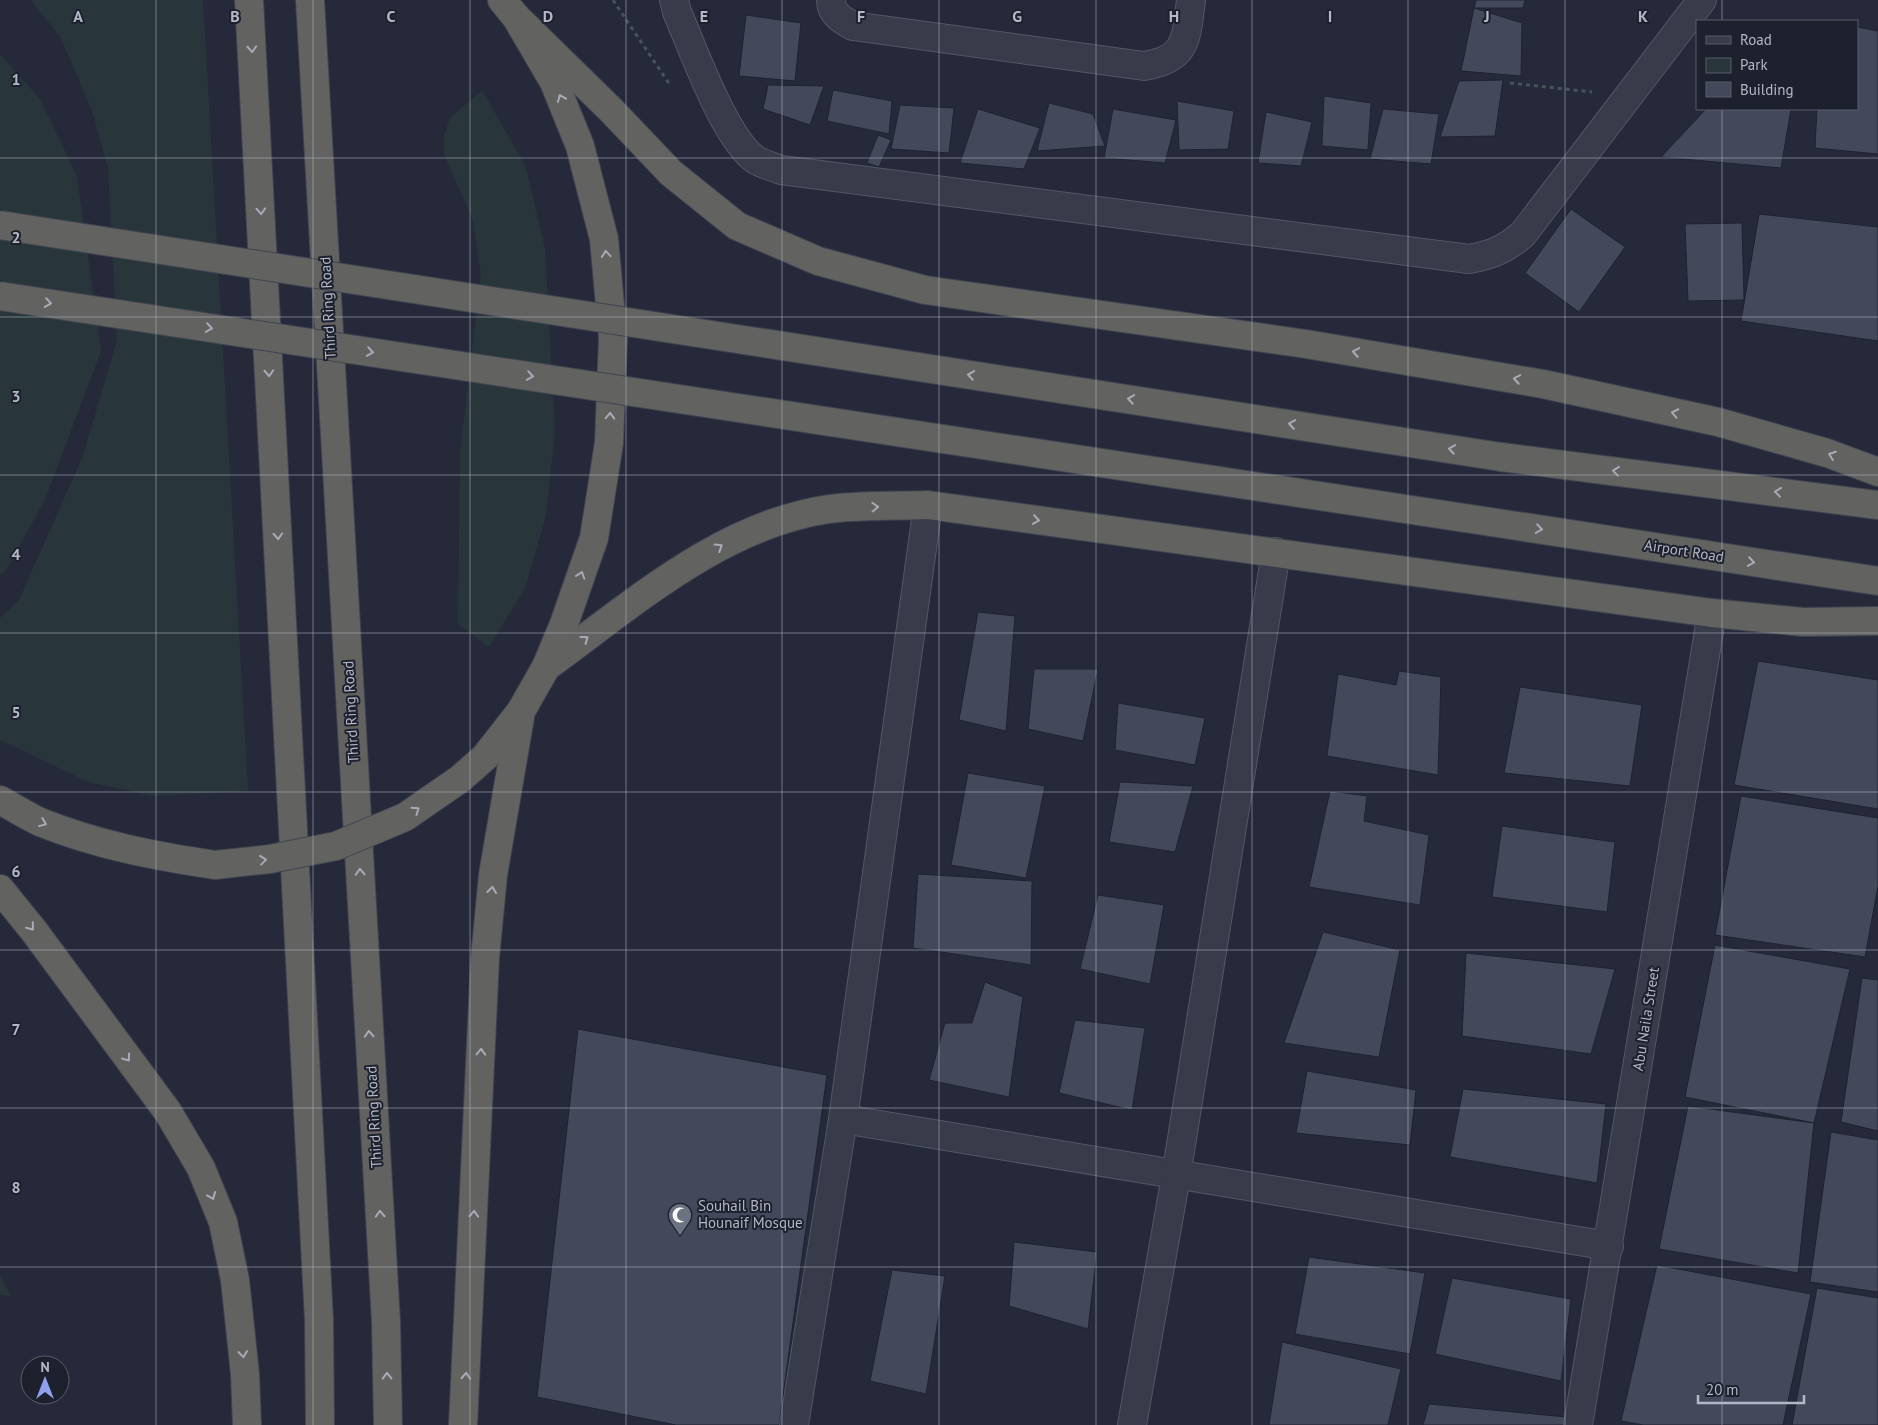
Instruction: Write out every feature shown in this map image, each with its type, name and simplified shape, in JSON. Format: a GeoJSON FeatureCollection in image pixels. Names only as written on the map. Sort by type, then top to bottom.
{"type":"FeatureCollection","features":[{"type":"Feature","properties":{"kind":"highway"},"geometry":{"type":"LineString","coordinates":[[249,0],[319,1320],[320,1425]]}},
{"type":"Feature","properties":{"kind":"highway","name":"Third Ring Road"},"geometry":{"type":"LineString","coordinates":[[310,0],[386,1322],[388,1425]]}},
{"type":"Feature","properties":{"kind":"highway"},"geometry":{"type":"LineString","coordinates":[[509,8],[671,173],[737,226],[818,261],[925,290],[1306,344],[1543,384],[1718,422],[1827,453],[1878,472]]}},
{"type":"Feature","properties":{"kind":"highway"},"geometry":{"type":"LineString","coordinates":[[0,800],[39,821],[96,842],[149,855],[215,865],[270,859],[336,846],[405,817],[460,779],[485,757],[521,711],[546,667],[564,624],[594,538],[609,444],[613,338],[604,238],[580,146],[554,82],[509,8]]}},
{"type":"Feature","properties":{"kind":"highway"},"geometry":{"type":"LineString","coordinates":[[0,225],[1501,456],[1878,505]]}},
{"type":"Feature","properties":{"kind":"highway","name":"Airport Road"},"geometry":{"type":"LineString","coordinates":[[0,296],[1878,581]]}},
{"type":"Feature","properties":{"kind":"highway"},"geometry":{"type":"LineString","coordinates":[[546,667],[661,584],[728,542],[777,522],[830,509],[928,505],[1712,614],[1803,622],[1878,621]]}},
{"type":"Feature","properties":{"kind":"highway"},"geometry":{"type":"LineString","coordinates":[[463,1425],[485,958],[493,875],[521,711]]}},
{"type":"Feature","properties":{"kind":"highway"},"geometry":{"type":"LineString","coordinates":[[0,889],[34,931],[168,1112],[201,1168],[223,1222],[235,1280],[245,1374],[247,1425]]}},
{"type":"Feature","properties":{"kind":"street"},"geometry":{"type":"LineString","coordinates":[[674,0],[677,12],[728,125],[740,145],[756,160],[781,170],[1469,259],[1491,255],[1508,247],[1523,234],[1702,0]]}},
{"type":"Feature","properties":{"kind":"street"},"geometry":{"type":"LineString","coordinates":[[830,0],[839,18],[853,26],[1144,66],[1163,63],[1177,54],[1186,38],[1190,0]]}},
{"type":"Feature","properties":{"kind":"street"},"geometry":{"type":"LineString","coordinates":[[794,1425],[843,1119],[928,505]]}},
{"type":"Feature","properties":{"kind":"street"},"geometry":{"type":"LineString","coordinates":[[1132,1425],[1176,1176],[1276,552]]}},
{"type":"Feature","properties":{"kind":"street","name":"Abu Naila Street"},"geometry":{"type":"LineString","coordinates":[[1578,1425],[1712,614]]}},
{"type":"Feature","properties":{"kind":"street"},"geometry":{"type":"LineString","coordinates":[[843,1119],[1176,1176],[1608,1246]]}},
{"type":"Feature","properties":{"kind":"path"},"geometry":{"type":"LineString","coordinates":[[613,0],[671,87]]}},
{"type":"Feature","properties":{"kind":"path"},"geometry":{"type":"LineString","coordinates":[[1510,83],[1629,96]]}},
{"type":"Feature","properties":{"kind":"green space"},"geometry":{"type":"Polygon","coordinates":[[[31,0],[203,0],[248,791],[153,796],[88,782],[0,740],[0,618],[19,600],[83,456],[117,340],[108,168],[92,111],[61,38],[31,0]]]}},
{"type":"Feature","properties":{"kind":"green space"},"geometry":{"type":"Polygon","coordinates":[[[0,54],[40,99],[77,176],[101,351],[45,500],[6,570],[0,575],[0,54]]]}},
{"type":"Feature","properties":{"kind":"green space"},"geometry":{"type":"Polygon","coordinates":[[[482,90],[526,167],[545,249],[555,430],[546,516],[525,588],[489,647],[458,624],[460,452],[481,276],[473,220],[444,155],[444,135],[450,118],[482,90]]]}},
{"type":"Feature","properties":{"kind":"green space"},"geometry":{"type":"Polygon","coordinates":[[[0,1276],[11,1296],[0,1295],[0,1276]]]}},
{"type":"Feature","properties":{"kind":"building"},"geometry":{"type":"Polygon","coordinates":[[[1476,0],[1525,0],[1523,8],[1474,8],[1476,0]]]}},
{"type":"Feature","properties":{"kind":"building"},"geometry":{"type":"Polygon","coordinates":[[[1474,8],[1522,23],[1521,76],[1461,71],[1474,8]]]}},
{"type":"Feature","properties":{"kind":"building"},"geometry":{"type":"Polygon","coordinates":[[[746,15],[801,23],[795,81],[739,76],[746,15]]]}},
{"type":"Feature","properties":{"kind":"building"},"geometry":{"type":"Polygon","coordinates":[[[1858,27],[1878,31],[1878,154],[1815,148],[1817,110],[1858,110],[1858,27]]]}},
{"type":"Feature","properties":{"kind":"building"},"geometry":{"type":"Polygon","coordinates":[[[1503,80],[1495,136],[1440,137],[1459,81],[1503,80]]]}},
{"type":"Feature","properties":{"kind":"building"},"geometry":{"type":"Polygon","coordinates":[[[768,85],[824,86],[810,125],[763,109],[768,85]]]}},
{"type":"Feature","properties":{"kind":"building"},"geometry":{"type":"Polygon","coordinates":[[[833,90],[892,101],[889,134],[827,121],[833,90]]]}},
{"type":"Feature","properties":{"kind":"building"},"geometry":{"type":"Polygon","coordinates":[[[1324,96],[1371,103],[1368,150],[1322,146],[1324,96]]]}},
{"type":"Feature","properties":{"kind":"building"},"geometry":{"type":"Polygon","coordinates":[[[1177,101],[1234,111],[1228,149],[1179,150],[1177,101]]]}},
{"type":"Feature","properties":{"kind":"building"},"geometry":{"type":"Polygon","coordinates":[[[1049,103],[1093,114],[1105,146],[1037,151],[1049,103]]]}},
{"type":"Feature","properties":{"kind":"building"},"geometry":{"type":"Polygon","coordinates":[[[900,105],[954,108],[949,153],[891,149],[900,105]]]}},
{"type":"Feature","properties":{"kind":"building"},"geometry":{"type":"Polygon","coordinates":[[[978,109],[1040,128],[1024,169],[960,163],[978,109]]]}},
{"type":"Feature","properties":{"kind":"building"},"geometry":{"type":"Polygon","coordinates":[[[1113,109],[1176,120],[1165,163],[1104,158],[1113,109]]]}},
{"type":"Feature","properties":{"kind":"building"},"geometry":{"type":"Polygon","coordinates":[[[1383,109],[1439,114],[1431,164],[1370,159],[1383,109]]]}},
{"type":"Feature","properties":{"kind":"building"},"geometry":{"type":"Polygon","coordinates":[[[1705,110],[1791,110],[1781,168],[1661,157],[1705,110]]]}},
{"type":"Feature","properties":{"kind":"building"},"geometry":{"type":"Polygon","coordinates":[[[1266,112],[1312,122],[1301,166],[1258,163],[1266,112]]]}},
{"type":"Feature","properties":{"kind":"building"},"geometry":{"type":"Polygon","coordinates":[[[878,135],[891,140],[879,167],[867,163],[878,135]]]}},
{"type":"Feature","properties":{"kind":"building"},"geometry":{"type":"Polygon","coordinates":[[[1571,209],[1625,247],[1579,312],[1525,273],[1571,209]]]}},
{"type":"Feature","properties":{"kind":"building"},"geometry":{"type":"Polygon","coordinates":[[[1759,214],[1878,227],[1878,341],[1741,321],[1759,214]]]}},
{"type":"Feature","properties":{"kind":"building"},"geometry":{"type":"Polygon","coordinates":[[[1742,223],[1744,300],[1688,301],[1685,224],[1742,223]]]}},
{"type":"Feature","properties":{"kind":"building"},"geometry":{"type":"Polygon","coordinates":[[[978,612],[1015,616],[1006,731],[959,720],[978,612]]]}},
{"type":"Feature","properties":{"kind":"building"},"geometry":{"type":"Polygon","coordinates":[[[1758,661],[1878,680],[1878,809],[1734,785],[1758,661]]]}},
{"type":"Feature","properties":{"kind":"building"},"geometry":{"type":"Polygon","coordinates":[[[1034,669],[1098,669],[1083,741],[1028,729],[1034,669]]]}},
{"type":"Feature","properties":{"kind":"building"},"geometry":{"type":"Polygon","coordinates":[[[1399,671],[1441,677],[1438,775],[1327,756],[1338,674],[1396,685],[1399,671]]]}},
{"type":"Feature","properties":{"kind":"building"},"geometry":{"type":"Polygon","coordinates":[[[1520,687],[1642,705],[1630,786],[1504,773],[1520,687]]]}},
{"type":"Feature","properties":{"kind":"building"},"geometry":{"type":"Polygon","coordinates":[[[1118,703],[1205,718],[1195,765],[1115,750],[1118,703]]]}},
{"type":"Feature","properties":{"kind":"building"},"geometry":{"type":"Polygon","coordinates":[[[968,773],[1045,786],[1026,878],[951,865],[968,773]]]}},
{"type":"Feature","properties":{"kind":"building"},"geometry":{"type":"Polygon","coordinates":[[[1120,782],[1193,786],[1175,852],[1109,842],[1120,782]]]}},
{"type":"Feature","properties":{"kind":"building"},"geometry":{"type":"Polygon","coordinates":[[[1330,791],[1367,796],[1364,821],[1429,835],[1420,905],[1309,887],[1330,791]]]}},
{"type":"Feature","properties":{"kind":"building"},"geometry":{"type":"Polygon","coordinates":[[[1741,796],[1878,818],[1878,886],[1865,957],[1715,935],[1741,796]]]}},
{"type":"Feature","properties":{"kind":"building"},"geometry":{"type":"Polygon","coordinates":[[[1502,826],[1615,842],[1607,912],[1492,897],[1502,826]]]}},
{"type":"Feature","properties":{"kind":"building"},"geometry":{"type":"Polygon","coordinates":[[[918,874],[1032,881],[1031,965],[913,948],[918,874]]]}},
{"type":"Feature","properties":{"kind":"building"},"geometry":{"type":"Polygon","coordinates":[[[1098,895],[1164,905],[1150,984],[1080,969],[1098,895]]]}},
{"type":"Feature","properties":{"kind":"building"},"geometry":{"type":"Polygon","coordinates":[[[1323,932],[1400,950],[1379,1057],[1284,1043],[1323,932]]]}},
{"type":"Feature","properties":{"kind":"building"},"geometry":{"type":"Polygon","coordinates":[[[1715,945],[1850,969],[1814,1123],[1685,1097],[1715,945]]]}},
{"type":"Feature","properties":{"kind":"building"},"geometry":{"type":"Polygon","coordinates":[[[1466,953],[1615,969],[1591,1054],[1462,1036],[1466,953]]]}},
{"type":"Feature","properties":{"kind":"building"},"geometry":{"type":"Polygon","coordinates":[[[1862,978],[1878,980],[1878,1131],[1841,1122],[1862,978]]]}},
{"type":"Feature","properties":{"kind":"building"},"geometry":{"type":"Polygon","coordinates":[[[985,982],[1023,997],[1009,1097],[929,1080],[945,1023],[972,1023],[985,982]]]}},
{"type":"Feature","properties":{"kind":"building"},"geometry":{"type":"Polygon","coordinates":[[[1075,1020],[1145,1028],[1132,1110],[1059,1093],[1075,1020]]]}},
{"type":"Feature","properties":{"kind":"building","name":"Souhail Bin Hounaif Mosque"},"geometry":{"type":"Polygon","coordinates":[[[578,1029],[827,1075],[779,1425],[676,1425],[537,1397],[578,1029]]]}},
{"type":"Feature","properties":{"kind":"building"},"geometry":{"type":"Polygon","coordinates":[[[1307,1071],[1416,1090],[1410,1145],[1296,1133],[1307,1071]]]}},
{"type":"Feature","properties":{"kind":"building"},"geometry":{"type":"Polygon","coordinates":[[[1463,1089],[1606,1104],[1597,1183],[1450,1157],[1463,1089]]]}},
{"type":"Feature","properties":{"kind":"building"},"geometry":{"type":"Polygon","coordinates":[[[1688,1106],[1814,1123],[1798,1273],[1659,1249],[1688,1106]]]}},
{"type":"Feature","properties":{"kind":"building"},"geometry":{"type":"Polygon","coordinates":[[[1831,1132],[1878,1140],[1878,1292],[1810,1282],[1831,1132]]]}},
{"type":"Feature","properties":{"kind":"building"},"geometry":{"type":"Polygon","coordinates":[[[1014,1242],[1097,1252],[1088,1329],[1009,1306],[1014,1242]]]}},
{"type":"Feature","properties":{"kind":"building"},"geometry":{"type":"Polygon","coordinates":[[[1309,1257],[1425,1273],[1410,1354],[1295,1334],[1309,1257]]]}},
{"type":"Feature","properties":{"kind":"building"},"geometry":{"type":"Polygon","coordinates":[[[1657,1265],[1811,1294],[1783,1425],[1643,1425],[1621,1421],[1657,1265]]]}},
{"type":"Feature","properties":{"kind":"building"},"geometry":{"type":"Polygon","coordinates":[[[892,1270],[945,1276],[926,1394],[870,1381],[892,1270]]]}},
{"type":"Feature","properties":{"kind":"building"},"geometry":{"type":"Polygon","coordinates":[[[1452,1278],[1571,1299],[1561,1381],[1435,1354],[1452,1278]]]}},
{"type":"Feature","properties":{"kind":"building"},"geometry":{"type":"Polygon","coordinates":[[[1817,1288],[1878,1298],[1878,1425],[1792,1425],[1817,1288]]]}},
{"type":"Feature","properties":{"kind":"building"},"geometry":{"type":"Polygon","coordinates":[[[1282,1342],[1401,1369],[1388,1425],[1269,1425],[1282,1342]]]}},
{"type":"Feature","properties":{"kind":"building"},"geometry":{"type":"Polygon","coordinates":[[[1429,1404],[1566,1417],[1564,1425],[1423,1425],[1429,1404]]]}},
{"type":"Feature","properties":{"kind":"place","name":"Souhail Bin Hounaif Mosque"},"geometry":{"type":"Point","coordinates":[680,1236]}}]}
